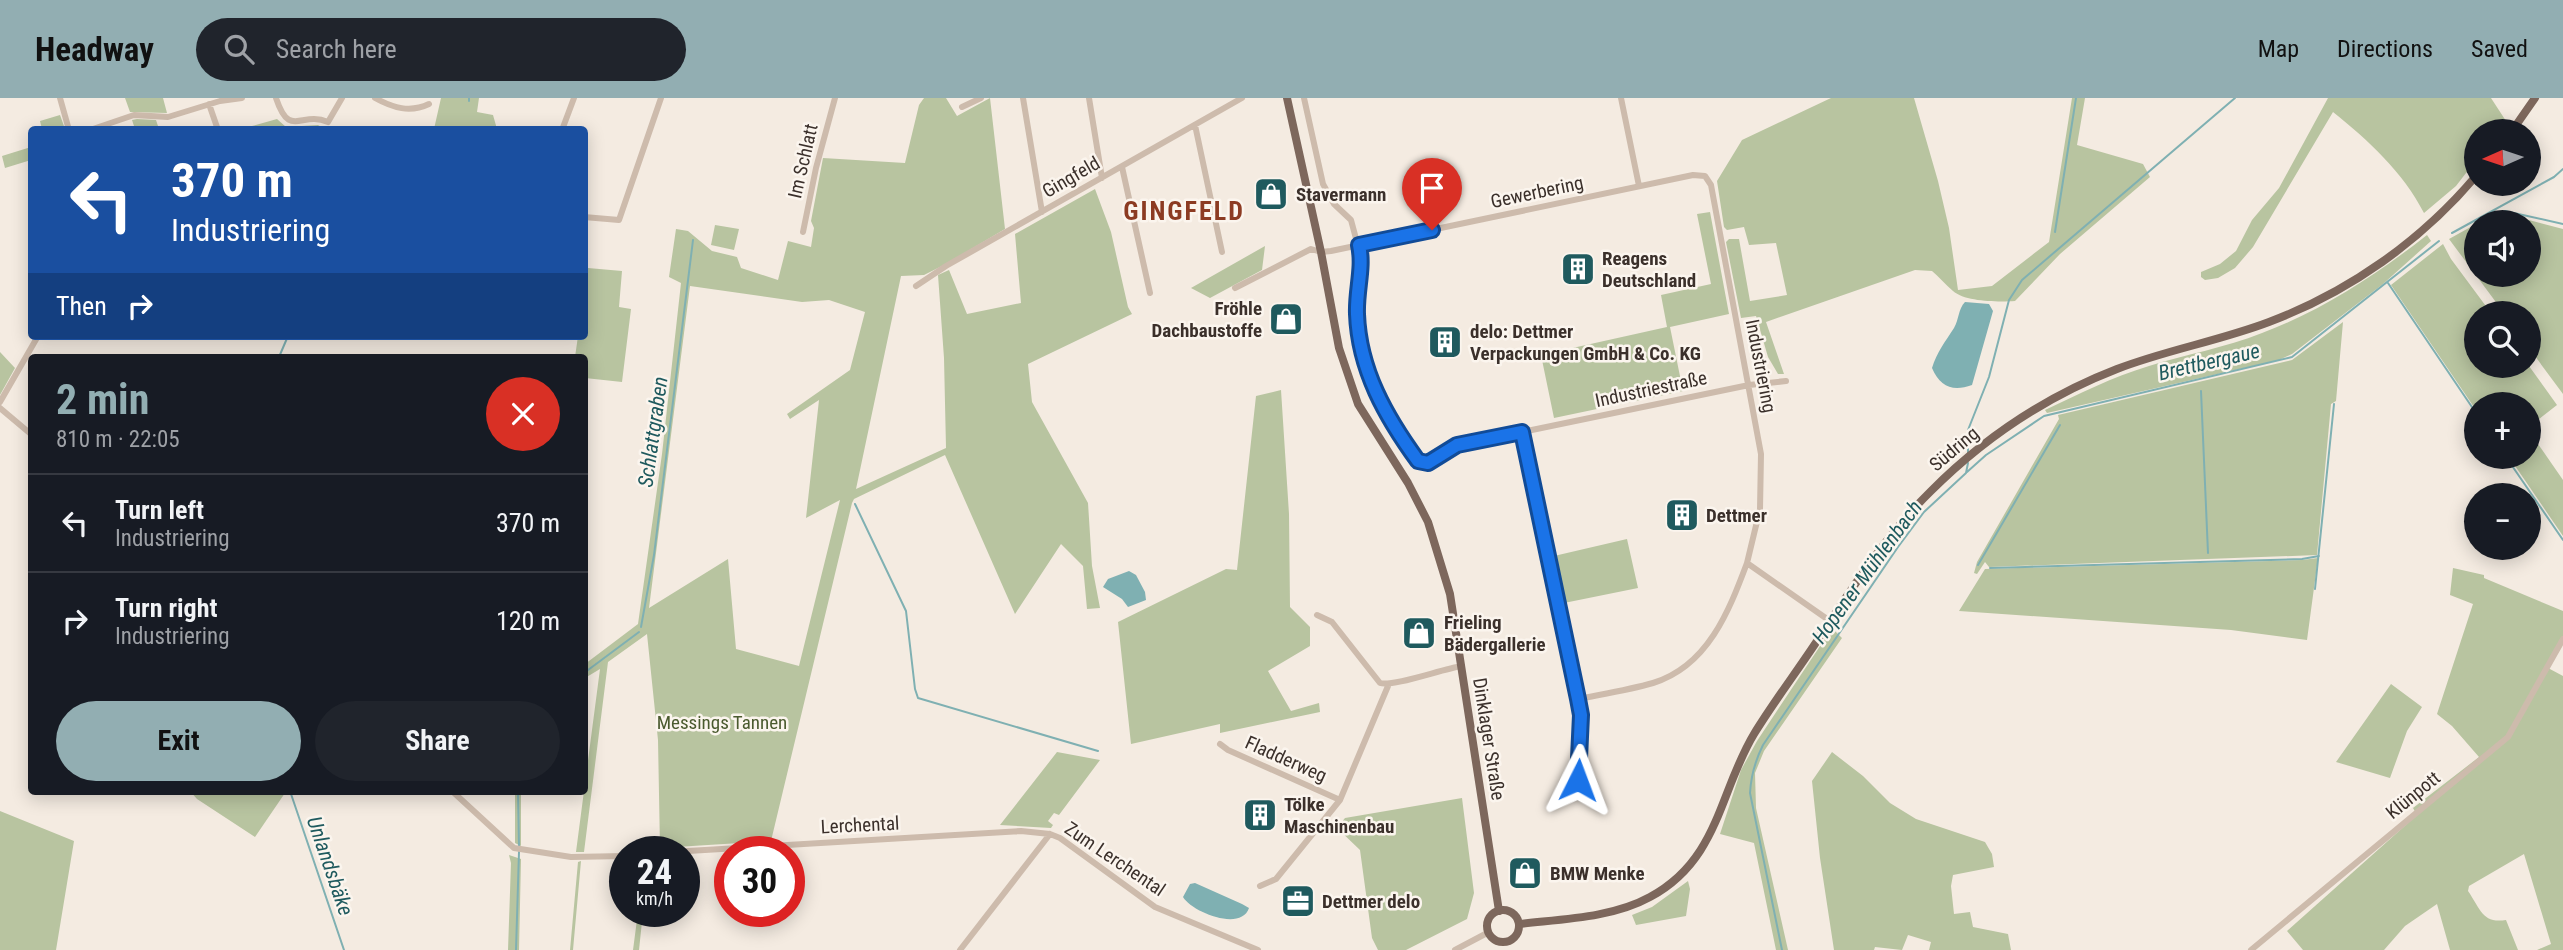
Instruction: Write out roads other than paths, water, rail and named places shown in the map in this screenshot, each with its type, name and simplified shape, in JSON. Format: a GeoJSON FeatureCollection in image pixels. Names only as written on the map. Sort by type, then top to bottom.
{"type":"FeatureCollection","features":[{"type":"Feature","properties":{"kind":"main road","name":"Dinklager Straße"},"geometry":{"type":"LineString","coordinates":[[1287,98],[1339,348],[1358,404],[1408,483],[1428,522],[1442,562],[1462,666],[1499,911]]}},
{"type":"Feature","properties":{"kind":"main road"},"geometry":{"type":"LineString","coordinates":[[2520,119],[2535,98]]}},
{"type":"Feature","properties":{"kind":"main road","name":"Südring"},"geometry":{"type":"LineString","coordinates":[[1519,924],[1598,914],[1632,904],[1651,897],[1679,876],[1698,855],[1714,828],[1754,734],[1876,554],[1909,514],[1976,449],[2040,406],[2117,369],[2269,322],[2308,306],[2374,268],[2430,225],[2464,189]]}},
{"type":"Feature","properties":{"kind":"main road"},"geometry":{"type":"LineString","coordinates":[[1499,911],[1512,913],[1519,924],[1518,933],[1507,946],[1489,932],[1488,922],[1499,911]]}},
{"type":"Feature","properties":{"kind":"street"},"geometry":{"type":"LineString","coordinates":[[60,98],[68,126]]}},
{"type":"Feature","properties":{"kind":"street"},"geometry":{"type":"LineString","coordinates":[[102,126],[134,115],[168,117],[209,104],[242,98]]}},
{"type":"Feature","properties":{"kind":"street"},"geometry":{"type":"LineString","coordinates":[[275,98],[281,115],[286,120],[320,120],[329,126],[342,98]]}},
{"type":"Feature","properties":{"kind":"street"},"geometry":{"type":"LineString","coordinates":[[375,98],[398,108],[418,109],[429,104]]}},
{"type":"Feature","properties":{"kind":"street"},"geometry":{"type":"LineString","coordinates":[[588,218],[619,220],[661,98]]}},
{"type":"Feature","properties":{"kind":"street","name":"Im Schlatt"},"geometry":{"type":"LineString","coordinates":[[803,232],[818,159],[835,98]]}},
{"type":"Feature","properties":{"kind":"street"},"geometry":{"type":"LineString","coordinates":[[962,107],[981,98]]}},
{"type":"Feature","properties":{"kind":"street"},"geometry":{"type":"LineString","coordinates":[[1023,98],[1042,212]]}},
{"type":"Feature","properties":{"kind":"street"},"geometry":{"type":"LineString","coordinates":[[1089,98],[1102,178]]}},
{"type":"Feature","properties":{"kind":"street","name":"Gingfeld"},"geometry":{"type":"LineString","coordinates":[[916,286],[1242,98]]}},
{"type":"Feature","properties":{"kind":"street"},"geometry":{"type":"LineString","coordinates":[[1304,98],[1323,184],[1334,204],[1351,220],[1359,245],[1362,261],[1356,312],[1364,359],[1378,399],[1418,461],[1428,463],[1457,445],[1522,432],[1581,715],[1578,780],[1569,800]]}},
{"type":"Feature","properties":{"kind":"street"},"geometry":{"type":"LineString","coordinates":[[1621,98],[1639,186]]}},
{"type":"Feature","properties":{"kind":"street"},"geometry":{"type":"LineString","coordinates":[[563,126],[571,99]]}},
{"type":"Feature","properties":{"kind":"street"},"geometry":{"type":"LineString","coordinates":[[209,104],[217,126]]}},
{"type":"Feature","properties":{"kind":"street"},"geometry":{"type":"LineString","coordinates":[[1195,125],[1222,252]]}},
{"type":"Feature","properties":{"kind":"street"},"geometry":{"type":"LineString","coordinates":[[1122,167],[1150,293]]}},
{"type":"Feature","properties":{"kind":"street","name":"Gewerbering"},"geometry":{"type":"LineString","coordinates":[[1236,288],[1311,249],[1321,252],[1359,245],[1693,175],[1705,176]]}},
{"type":"Feature","properties":{"kind":"street","name":"Industriering"},"geometry":{"type":"LineString","coordinates":[[1578,699],[1654,682],[1682,669],[1712,638],[1724,618],[1747,563],[1760,509],[1760,447],[1711,185],[1705,176]]}},
{"type":"Feature","properties":{"kind":"street"},"geometry":{"type":"LineString","coordinates":[[0,402],[36,340]]}},
{"type":"Feature","properties":{"kind":"street","name":"Industriestraße"},"geometry":{"type":"LineString","coordinates":[[1522,432],[1749,385],[1786,381]]}},
{"type":"Feature","properties":{"kind":"street"},"geometry":{"type":"LineString","coordinates":[[0,408],[28,432]]}},
{"type":"Feature","properties":{"kind":"street"},"geometry":{"type":"LineString","coordinates":[[1747,563],[1830,621]]}},
{"type":"Feature","properties":{"kind":"street"},"geometry":{"type":"LineString","coordinates":[[1317,615],[1332,622],[1380,683],[1388,686],[1462,666]]}},
{"type":"Feature","properties":{"kind":"street","name":"Klünpott"},"geometry":{"type":"LineString","coordinates":[[2251,950],[2508,737],[2563,639]]}},
{"type":"Feature","properties":{"kind":"street","name":"Fladderweg"},"geometry":{"type":"LineString","coordinates":[[1260,886],[1276,879],[1340,800],[1388,686]]}},
{"type":"Feature","properties":{"kind":"street","name":"Fladderweg"},"geometry":{"type":"LineString","coordinates":[[1220,744],[1340,800]]}},
{"type":"Feature","properties":{"kind":"street"},"geometry":{"type":"LineString","coordinates":[[456,795],[514,848],[571,857],[609,856]]}},
{"type":"Feature","properties":{"kind":"street","name":"Lerchental"},"geometry":{"type":"LineString","coordinates":[[700,850],[1021,831],[1050,834]]}},
{"type":"Feature","properties":{"kind":"street","name":"Zum Lerchental"},"geometry":{"type":"LineString","coordinates":[[960,950],[1050,834],[1082,852],[1155,907],[1258,950]]}},
{"type":"Feature","properties":{"kind":"street"},"geometry":{"type":"LineString","coordinates":[[1455,950],[1489,932]]}},
{"type":"Feature","properties":{"kind":"water"},"geometry":{"type":"Polygon","coordinates":[[[1965,302],[1989,304],[1993,311],[1972,385],[1953,388],[1943,384],[1932,368],[1956,325],[1965,302]]]}},
{"type":"Feature","properties":{"kind":"water"},"geometry":{"type":"Polygon","coordinates":[[[1129,571],[1136,575],[1146,600],[1128,607],[1122,599],[1103,587],[1108,579],[1129,571]]]}},
{"type":"Feature","properties":{"kind":"water"},"geometry":{"type":"Polygon","coordinates":[[[1195,883],[1249,908],[1237,919],[1206,913],[1183,897],[1190,884],[1195,883]]]}},
{"type":"Feature","properties":{"kind":"waterway"},"geometry":{"type":"LineString","coordinates":[[2055,232],[2076,98]]}},
{"type":"Feature","properties":{"kind":"waterway","name":"Hopener Mühlenbach"},"geometry":{"type":"LineString","coordinates":[[1968,454],[1968,430],[1989,377],[2009,300],[2022,280],[2235,98]]}},
{"type":"Feature","properties":{"kind":"waterway","name":"Brettbergaue"},"geometry":{"type":"LineString","coordinates":[[2452,233],[2554,177],[2563,169]]}},
{"type":"Feature","properties":{"kind":"waterway"},"geometry":{"type":"LineString","coordinates":[[2541,219],[2563,224]]}},
{"type":"Feature","properties":{"kind":"waterway","name":"Schlattgraben"},"geometry":{"type":"LineString","coordinates":[[641,627],[654,555],[693,240]]}},
{"type":"Feature","properties":{"kind":"waterway","name":"Brettbergaue"},"geometry":{"type":"LineString","coordinates":[[1967,472],[1986,455],[2044,416],[2292,357],[2439,241]]}},
{"type":"Feature","properties":{"kind":"waterway"},"geometry":{"type":"LineString","coordinates":[[2388,283],[2464,395]]}},
{"type":"Feature","properties":{"kind":"waterway","name":"Unlandsbäke"},"geometry":{"type":"LineString","coordinates":[[280,354],[286,340]]}},
{"type":"Feature","properties":{"kind":"waterway"},"geometry":{"type":"LineString","coordinates":[[2201,391],[2208,553]]}},
{"type":"Feature","properties":{"kind":"waterway"},"geometry":{"type":"LineString","coordinates":[[2315,589],[2334,404]]}},
{"type":"Feature","properties":{"kind":"waterway"},"geometry":{"type":"LineString","coordinates":[[1978,565],[2060,425]]}},
{"type":"Feature","properties":{"kind":"waterway","name":"Hopener Mühlenbach"},"geometry":{"type":"LineString","coordinates":[[1782,950],[1750,793],[1752,774],[1758,757],[1763,745],[1898,547],[1924,512],[1966,473],[1968,463]]}},
{"type":"Feature","properties":{"kind":"waterway"},"geometry":{"type":"LineString","coordinates":[[2514,469],[2563,540]]}},
{"type":"Feature","properties":{"kind":"waterway"},"geometry":{"type":"LineString","coordinates":[[855,504],[906,611],[918,698],[1098,751]]}},
{"type":"Feature","properties":{"kind":"waterway"},"geometry":{"type":"LineString","coordinates":[[1990,568],[2302,559],[2319,556]]}},
{"type":"Feature","properties":{"kind":"waterway","name":"Schlattgraben"},"geometry":{"type":"LineString","coordinates":[[588,670],[639,632]]}},
{"type":"Feature","properties":{"kind":"waterway","name":"Unlandsbäke"},"geometry":{"type":"LineString","coordinates":[[291,795],[344,950]]}},
{"type":"Feature","properties":{"kind":"waterway","name":"Schlattgraben"},"geometry":{"type":"LineString","coordinates":[[518,795],[519,846]]}},
{"type":"Feature","properties":{"kind":"waterway","name":"Schlattgraben"},"geometry":{"type":"LineString","coordinates":[[516,950],[519,852]]}},
{"type":"Feature","properties":{"kind":"place","name":"Stavermann"},"geometry":{"type":"Point","coordinates":[1271,194]}},
{"type":"Feature","properties":{"kind":"place","name":"Reagens Deutschland"},"geometry":{"type":"Point","coordinates":[1578,269]}},
{"type":"Feature","properties":{"kind":"place","name":"Fröhle Dachbaustoffe"},"geometry":{"type":"Point","coordinates":[1286,319]}},
{"type":"Feature","properties":{"kind":"place","name":"delo: Dettmer Verpackungen GmbH & Co. KG"},"geometry":{"type":"Point","coordinates":[1445,342]}},
{"type":"Feature","properties":{"kind":"place","name":"Dettmer"},"geometry":{"type":"Point","coordinates":[1682,515]}},
{"type":"Feature","properties":{"kind":"place","name":"Frieling Bädergallerie"},"geometry":{"type":"Point","coordinates":[1419,633]}},
{"type":"Feature","properties":{"kind":"place","name":"Tölke Maschinenbau"},"geometry":{"type":"Point","coordinates":[1260,815]}},
{"type":"Feature","properties":{"kind":"place","name":"BMW Menke"},"geometry":{"type":"Point","coordinates":[1525,873]}},
{"type":"Feature","properties":{"kind":"place","name":"Dettmer delo"},"geometry":{"type":"Point","coordinates":[1298,901]}},
{"type":"Feature","properties":{"kind":"district","name":"GINGFELD"},"geometry":{"type":"Point","coordinates":[1184,211]}},
{"type":"Feature","properties":{"kind":"park label","name":"Messings Tannen"},"geometry":{"type":"Point","coordinates":[722,722]}}]}
